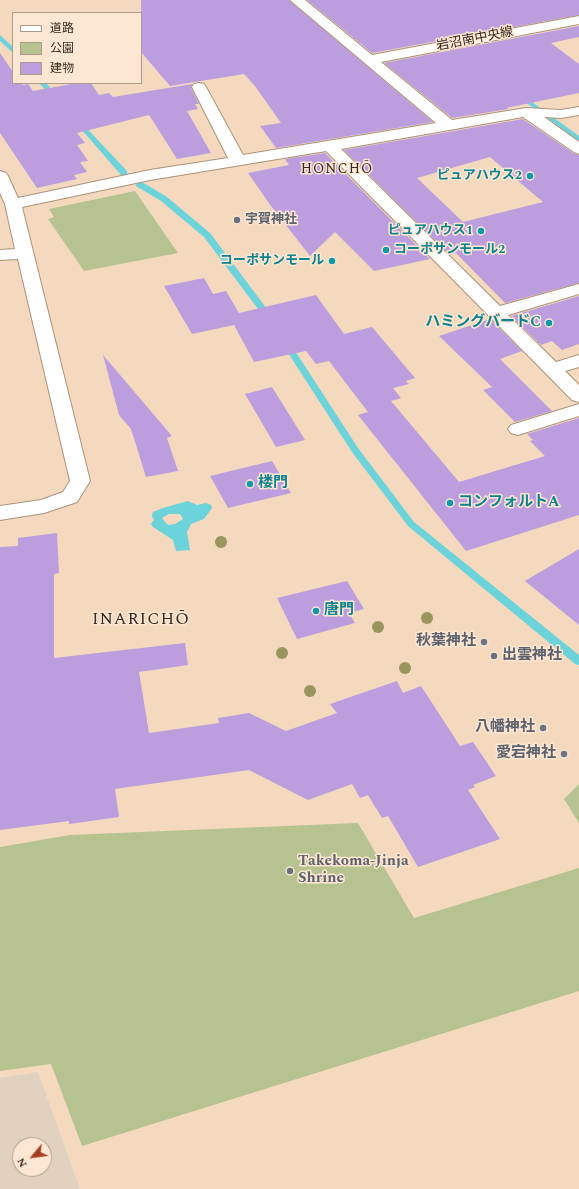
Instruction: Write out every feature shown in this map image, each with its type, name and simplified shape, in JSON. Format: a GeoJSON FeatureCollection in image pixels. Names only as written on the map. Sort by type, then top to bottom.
{"type":"FeatureCollection","features":[{"type":"Feature","properties":{"kind":"street"},"geometry":{"type":"LineString","coordinates":[[297,0],[448,125]]}},
{"type":"Feature","properties":{"kind":"street","name":"岩沼南中央線"},"geometry":{"type":"LineString","coordinates":[[370,60],[579,20]]}},
{"type":"Feature","properties":{"kind":"street"},"geometry":{"type":"LineString","coordinates":[[199,87],[238,161]]}},
{"type":"Feature","properties":{"kind":"street"},"geometry":{"type":"LineString","coordinates":[[13,204],[150,175],[448,125],[530,112],[557,114],[579,111]]}},
{"type":"Feature","properties":{"kind":"street"},"geometry":{"type":"LineString","coordinates":[[530,112],[579,149]]}},
{"type":"Feature","properties":{"kind":"street"},"geometry":{"type":"LineString","coordinates":[[557,114],[579,127]]}},
{"type":"Feature","properties":{"kind":"street"},"geometry":{"type":"LineString","coordinates":[[330,146],[494,313],[579,396]]}},
{"type":"Feature","properties":{"kind":"street"},"geometry":{"type":"LineString","coordinates":[[0,176],[13,204],[80,481],[70,497],[44,506],[0,514]]}},
{"type":"Feature","properties":{"kind":"street"},"geometry":{"type":"LineString","coordinates":[[0,255],[26,254]]}},
{"type":"Feature","properties":{"kind":"street"},"geometry":{"type":"LineString","coordinates":[[494,313],[579,289]]}},
{"type":"Feature","properties":{"kind":"street"},"geometry":{"type":"LineString","coordinates":[[552,369],[579,361]]}},
{"type":"Feature","properties":{"kind":"street"},"geometry":{"type":"LineString","coordinates":[[518,429],[579,410]]}},
{"type":"Feature","properties":{"kind":"shaded area"},"geometry":{"type":"Polygon","coordinates":[[[38,1072],[80,1189],[0,1189],[0,1078],[38,1072]]]}},
{"type":"Feature","properties":{"kind":"green space"},"geometry":{"type":"Polygon","coordinates":[[[135,191],[178,253],[84,271],[48,219],[54,217],[49,209],[135,191]]]}},
{"type":"Feature","properties":{"kind":"green space"},"geometry":{"type":"Polygon","coordinates":[[[579,784],[579,823],[564,799],[579,784]]]}},
{"type":"Feature","properties":{"kind":"green space"},"geometry":{"type":"Polygon","coordinates":[[[358,823],[414,918],[579,868],[579,991],[82,1146],[51,1064],[0,1071],[0,847],[70,835],[358,823]]]}},
{"type":"Feature","properties":{"kind":"water"},"geometry":{"type":"Polygon","coordinates":[[[188,501],[197,505],[206,503],[211,505],[212,508],[204,519],[191,524],[187,532],[190,550],[176,551],[173,540],[153,527],[151,524],[154,520],[152,516],[153,512],[188,501]],[[169,514],[162,518],[168,525],[175,524],[183,519],[180,514],[169,514]]]}},
{"type":"Feature","properties":{"kind":"building"},"geometry":{"type":"Polygon","coordinates":[[[141,0],[289,0],[433,122],[276,148],[260,126],[281,123],[255,86],[244,74],[170,86],[142,53],[141,0]]]}},
{"type":"Feature","properties":{"kind":"building"},"geometry":{"type":"Polygon","coordinates":[[[307,0],[579,0],[579,15],[372,53],[307,0]]]}},
{"type":"Feature","properties":{"kind":"building"},"geometry":{"type":"Polygon","coordinates":[[[579,26],[579,37],[551,43],[579,64],[579,93],[506,108],[509,109],[452,118],[384,63],[579,26]]]}},
{"type":"Feature","properties":{"kind":"building"},"geometry":{"type":"Polygon","coordinates":[[[0,53],[12,71],[12,84],[28,84],[33,91],[72,84],[92,84],[99,95],[109,93],[113,97],[192,84],[191,88],[199,104],[195,104],[198,109],[187,111],[211,153],[177,159],[149,115],[77,133],[85,143],[77,145],[88,161],[80,162],[87,172],[74,175],[77,179],[37,188],[0,133],[0,53]]]}},
{"type":"Feature","properties":{"kind":"building"},"geometry":{"type":"Polygon","coordinates":[[[523,119],[573,153],[579,155],[579,283],[505,303],[456,253],[450,255],[344,150],[523,119]],[[490,157],[417,178],[463,222],[543,202],[490,157]]]}},
{"type":"Feature","properties":{"kind":"building"},"geometry":{"type":"Polygon","coordinates":[[[325,153],[430,259],[374,271],[335,232],[310,256],[271,206],[248,173],[289,165],[285,159],[325,153]]]}},
{"type":"Feature","properties":{"kind":"building"},"geometry":{"type":"Polygon","coordinates":[[[204,278],[213,294],[226,291],[239,313],[316,295],[344,334],[372,327],[415,378],[406,381],[409,384],[393,388],[401,398],[391,401],[459,482],[545,456],[530,441],[533,440],[527,434],[579,418],[579,515],[466,551],[358,415],[368,412],[329,361],[316,364],[306,351],[254,362],[234,325],[192,334],[164,286],[204,278]]]}},
{"type":"Feature","properties":{"kind":"building"},"geometry":{"type":"Polygon","coordinates":[[[579,296],[579,344],[562,350],[552,341],[541,345],[511,316],[579,296]]]}},
{"type":"Feature","properties":{"kind":"building"},"geometry":{"type":"Polygon","coordinates":[[[490,319],[522,351],[500,359],[552,411],[515,422],[483,390],[492,387],[439,336],[490,319]]]}},
{"type":"Feature","properties":{"kind":"building"},"geometry":{"type":"Polygon","coordinates":[[[103,355],[172,436],[167,438],[178,471],[146,477],[131,429],[119,415],[103,355]]]}},
{"type":"Feature","properties":{"kind":"building"},"geometry":{"type":"Polygon","coordinates":[[[272,387],[305,440],[276,447],[245,394],[272,387]]]}},
{"type":"Feature","properties":{"kind":"building","name":"楼門"},"geometry":{"type":"Polygon","coordinates":[[[272,461],[291,493],[228,508],[210,476],[272,461]]]}},
{"type":"Feature","properties":{"kind":"building"},"geometry":{"type":"Polygon","coordinates":[[[57,533],[59,573],[54,574],[54,658],[185,643],[188,665],[139,672],[149,733],[219,723],[218,718],[249,713],[286,731],[337,713],[330,704],[397,681],[403,693],[421,686],[460,746],[473,742],[496,776],[473,785],[475,787],[468,790],[500,839],[418,867],[388,816],[382,818],[368,795],[360,798],[352,784],[308,800],[249,770],[115,789],[119,817],[69,824],[69,821],[0,830],[0,547],[18,546],[18,538],[57,533]]]}},
{"type":"Feature","properties":{"kind":"building"},"geometry":{"type":"Polygon","coordinates":[[[579,549],[579,625],[525,581],[579,549]]]}},
{"type":"Feature","properties":{"kind":"building","name":"唐門"},"geometry":{"type":"Polygon","coordinates":[[[347,581],[364,609],[349,613],[355,623],[297,639],[277,598],[347,581]]]}},
{"type":"Feature","properties":{"kind":"waterway"},"geometry":{"type":"LineString","coordinates":[[0,37],[12,50]]}},
{"type":"Feature","properties":{"kind":"waterway"},"geometry":{"type":"LineString","coordinates":[[43,84],[55,97]]}},
{"type":"Feature","properties":{"kind":"waterway"},"geometry":{"type":"LineString","coordinates":[[519,95],[579,139]]}},
{"type":"Feature","properties":{"kind":"waterway"},"geometry":{"type":"LineString","coordinates":[[77,121],[124,173]]}},
{"type":"Feature","properties":{"kind":"waterway"},"geometry":{"type":"LineString","coordinates":[[139,184],[164,199],[207,235],[270,319]]}},
{"type":"Feature","properties":{"kind":"waterway"},"geometry":{"type":"LineString","coordinates":[[285,342],[355,450],[411,524],[579,661]]}},
{"type":"Feature","properties":{"kind":"place","name":"ピュアハウス2"},"geometry":{"type":"Point","coordinates":[530,176]}},
{"type":"Feature","properties":{"kind":"place","name":"宇賀神社"},"geometry":{"type":"Point","coordinates":[237,220]}},
{"type":"Feature","properties":{"kind":"place","name":"ピュアハウス1"},"geometry":{"type":"Point","coordinates":[481,231]}},
{"type":"Feature","properties":{"kind":"place","name":"コーポサンモール2"},"geometry":{"type":"Point","coordinates":[386,250]}},
{"type":"Feature","properties":{"kind":"place","name":"コーポサンモール"},"geometry":{"type":"Point","coordinates":[332,261]}},
{"type":"Feature","properties":{"kind":"place","name":"ハミングバードC"},"geometry":{"type":"Point","coordinates":[549,323]}},
{"type":"Feature","properties":{"kind":"place","name":"楼門"},"geometry":{"type":"Point","coordinates":[250,484]}},
{"type":"Feature","properties":{"kind":"place","name":"コンフォルトA"},"geometry":{"type":"Point","coordinates":[450,503]}},
{"type":"Feature","properties":{"kind":"place","name":"唐門"},"geometry":{"type":"Point","coordinates":[316,611]}},
{"type":"Feature","properties":{"kind":"place","name":"秋葉神社"},"geometry":{"type":"Point","coordinates":[484,642]}},
{"type":"Feature","properties":{"kind":"place","name":"出雲神社"},"geometry":{"type":"Point","coordinates":[494,656]}},
{"type":"Feature","properties":{"kind":"place","name":"八幡神社"},"geometry":{"type":"Point","coordinates":[543,728]}},
{"type":"Feature","properties":{"kind":"place","name":"愛宕神社"},"geometry":{"type":"Point","coordinates":[564,754]}},
{"type":"Feature","properties":{"kind":"place","name":"Takekoma-Jinja Shrine"},"geometry":{"type":"Point","coordinates":[290,871]}},
{"type":"Feature","properties":{"kind":"district","name":"HONCHŌ"},"geometry":{"type":"Point","coordinates":[337,170]}},
{"type":"Feature","properties":{"kind":"district","name":"INARICHŌ"},"geometry":{"type":"Point","coordinates":[141,621]}}]}
